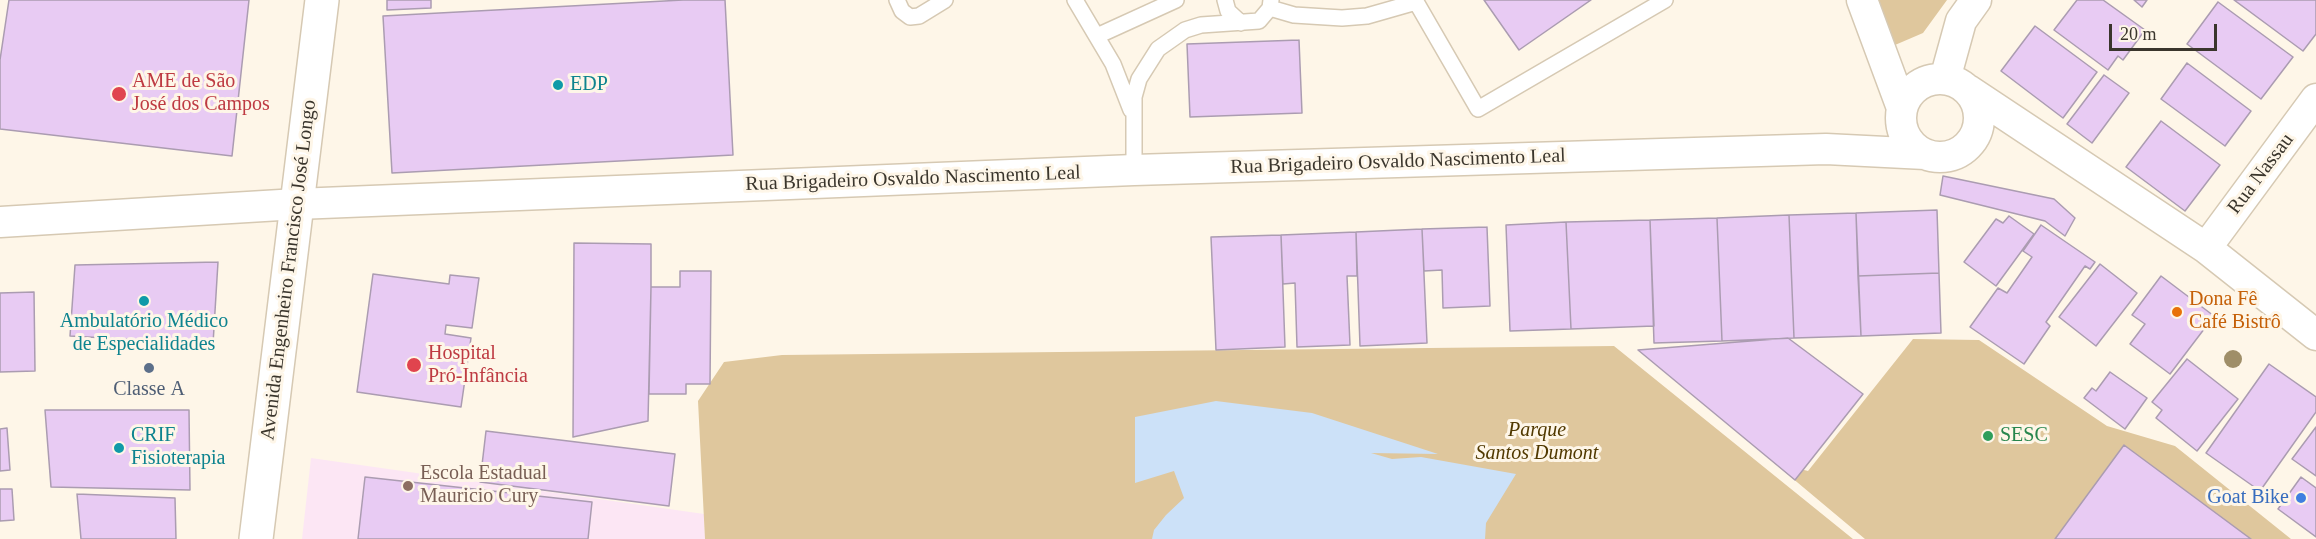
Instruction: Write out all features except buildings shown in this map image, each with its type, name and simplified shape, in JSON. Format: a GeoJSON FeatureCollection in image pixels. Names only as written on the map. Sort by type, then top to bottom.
{"type":"FeatureCollection","features":[{"type":"Feature","properties":{"kind":"street","name":"Avenida Engenheiro Francisco José Longo"},"geometry":{"type":"LineString","coordinates":[[256,539],[322,0]]}},
{"type":"Feature","properties":{"kind":"street"},"geometry":{"type":"LineString","coordinates":[[1862,0],[1901,114],[1907,139],[1925,154],[1948,156],[2031,130]]}},
{"type":"Feature","properties":{"kind":"street"},"geometry":{"type":"LineString","coordinates":[[1957,84],[1961,21],[1976,0]]}},
{"type":"Feature","properties":{"kind":"street"},"geometry":{"type":"LineString","coordinates":[[1901,114],[1913,89],[1934,78],[1957,84],[2031,130],[2206,248],[2316,335]]}},
{"type":"Feature","properties":{"kind":"street"},"geometry":{"type":"LineString","coordinates":[[1957,84],[1976,100],[1979,124],[1976,135],[1959,152]]}},
{"type":"Feature","properties":{"kind":"street","name":"Rua Nassau"},"geometry":{"type":"LineString","coordinates":[[2206,248],[2316,99]]}},
{"type":"Feature","properties":{"kind":"street","name":"Rua Brigadeiro Osvaldo Nascimento Leal"},"geometry":{"type":"LineString","coordinates":[[1826,149],[1901,114]]}},
{"type":"Feature","properties":{"kind":"street","name":"Rua Brigadeiro Osvaldo Nascimento Leal"},"geometry":{"type":"LineString","coordinates":[[0,222],[297,204],[1134,170],[1826,149],[1925,154]]}},
{"type":"Feature","properties":{"kind":"lane"},"geometry":{"type":"LineString","coordinates":[[897,0],[902,11],[910,17],[919,16],[945,0]]}},
{"type":"Feature","properties":{"kind":"lane"},"geometry":{"type":"LineString","coordinates":[[1075,0],[1097,36],[1124,89],[1133,116]]}},
{"type":"Feature","properties":{"kind":"lane"},"geometry":{"type":"LineString","coordinates":[[1097,36],[1176,0]]}},
{"type":"Feature","properties":{"kind":"lane"},"geometry":{"type":"LineString","coordinates":[[1225,0],[1228,11],[1241,22]]}},
{"type":"Feature","properties":{"kind":"lane"},"geometry":{"type":"LineString","coordinates":[[1134,170],[1133,116],[1139,79],[1158,49],[1185,30],[1201,25],[1259,21],[1271,4],[1294,15],[1342,18],[1367,16],[1416,1],[1478,109],[1665,0]]}},
{"type":"Feature","properties":{"kind":"shaded area","name":"Escola Estadual Mauricio Cury"},"geometry":{"type":"Polygon","coordinates":[[[311,458],[704,514],[705,539],[302,539],[311,458]]]}},
{"type":"Feature","properties":{"kind":"green space"},"geometry":{"type":"Polygon","coordinates":[[[1875,0],[1947,0],[1923,33],[1895,45],[1875,0]]]}},
{"type":"Feature","properties":{"kind":"green space","name":"SESC"},"geometry":{"type":"Polygon","coordinates":[[[1913,339],[1979,340],[2107,426],[2175,446],[2291,539],[1865,539],[1773,462],[1808,471],[1913,339]]]}},
{"type":"Feature","properties":{"kind":"green space","name":"Parque Santos Dumont"},"geometry":{"type":"Polygon","coordinates":[[[1614,346],[1853,539],[705,539],[698,401],[724,362],[782,355],[1614,346]]]}},
{"type":"Feature","properties":{"kind":"water"},"geometry":{"type":"Polygon","coordinates":[[[1216,401],[1312,413],[1438,454],[1371,453],[1392,459],[1421,457],[1516,474],[1486,523],[1485,539],[1152,539],[1154,530],[1184,498],[1174,471],[1135,483],[1135,417],[1216,401]]]}},
{"type":"Feature","properties":{"kind":"place","name":"EDP"},"geometry":{"type":"Point","coordinates":[558,85]}},
{"type":"Feature","properties":{"kind":"place","name":"AME de São José dos Campos"},"geometry":{"type":"Point","coordinates":[119,94]}},
{"type":"Feature","properties":{"kind":"place","name":"Ambulatório Médico de Especialidades"},"geometry":{"type":"Point","coordinates":[144,301]}},
{"type":"Feature","properties":{"kind":"place","name":"Dona Fê Café Bistrô"},"geometry":{"type":"Point","coordinates":[2177,312]}},
{"type":"Feature","properties":{"kind":"place","name":"Hospital Pró-Infância"},"geometry":{"type":"Point","coordinates":[414,365]}},
{"type":"Feature","properties":{"kind":"place","name":"Classe A"},"geometry":{"type":"Point","coordinates":[149,368]}},
{"type":"Feature","properties":{"kind":"place","name":"SESC"},"geometry":{"type":"Point","coordinates":[1988,436]}},
{"type":"Feature","properties":{"kind":"place","name":"CRIF Fisioterapia"},"geometry":{"type":"Point","coordinates":[119,448]}},
{"type":"Feature","properties":{"kind":"place","name":"Escola Estadual Mauricio Cury"},"geometry":{"type":"Point","coordinates":[408,486]}},
{"type":"Feature","properties":{"kind":"place","name":"Goat Bike"},"geometry":{"type":"Point","coordinates":[2301,498]}}]}
